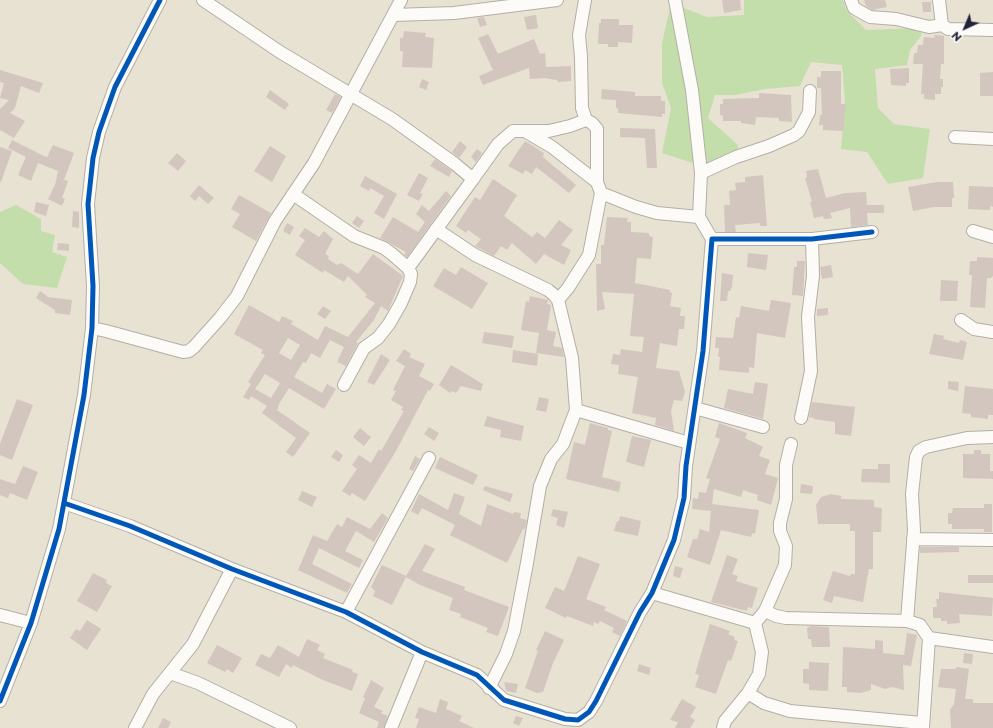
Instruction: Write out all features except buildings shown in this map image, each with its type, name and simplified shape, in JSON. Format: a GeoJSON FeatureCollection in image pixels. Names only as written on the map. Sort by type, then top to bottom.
{"type":"FeatureCollection","features":[{"type":"Feature","properties":{"kind":"street"},"geometry":{"type":"LineString","coordinates":[[0,701],[31,623],[60,529],[84,395],[92,328],[93,286],[88,204],[93,158],[99,132],[115,87],[160,0]]}},
{"type":"Feature","properties":{"kind":"street"},"geometry":{"type":"LineString","coordinates":[[203,0],[274,48],[392,119],[455,164],[473,179]]}},
{"type":"Feature","properties":{"kind":"street"},"geometry":{"type":"LineString","coordinates":[[92,328],[183,352],[188,351],[220,318],[236,296],[275,221],[314,163],[401,0]]}},
{"type":"Feature","properties":{"kind":"street"},"geometry":{"type":"LineString","coordinates":[[393,15],[454,13],[533,1],[557,0]]}},
{"type":"Feature","properties":{"kind":"street"},"geometry":{"type":"LineString","coordinates":[[558,300],[568,288],[589,254],[599,187],[597,129],[592,123],[586,120],[582,108],[579,35],[585,0]]}},
{"type":"Feature","properties":{"kind":"street"},"geometry":{"type":"LineString","coordinates":[[585,728],[589,712],[609,677],[640,612],[652,593],[674,540],[684,498],[689,442],[703,351],[712,239],[698,217],[701,173],[692,90],[675,0]]}},
{"type":"Feature","properties":{"kind":"street"},"geometry":{"type":"LineString","coordinates":[[851,0],[854,8],[870,17],[896,19],[929,27],[942,25],[948,29],[954,30],[993,30]]}},
{"type":"Feature","properties":{"kind":"street"},"geometry":{"type":"LineString","coordinates":[[938,0],[942,25]]}},
{"type":"Feature","properties":{"kind":"street"},"geometry":{"type":"LineString","coordinates":[[701,173],[736,157],[769,146],[794,135],[799,131],[809,112],[810,90]]}},
{"type":"Feature","properties":{"kind":"street"},"geometry":{"type":"LineString","coordinates":[[408,268],[459,200],[498,144],[513,131],[548,131],[570,126],[586,120]]}},
{"type":"Feature","properties":{"kind":"street"},"geometry":{"type":"LineString","coordinates":[[525,131],[552,147],[599,187],[636,207],[657,213],[698,217]]}},
{"type":"Feature","properties":{"kind":"street"},"geometry":{"type":"LineString","coordinates":[[954,137],[993,139]]}},
{"type":"Feature","properties":{"kind":"street"},"geometry":{"type":"LineString","coordinates":[[293,194],[354,236],[384,248],[408,268],[411,274],[410,282],[401,303],[383,333],[364,348],[344,385]]}},
{"type":"Feature","properties":{"kind":"street"},"geometry":{"type":"LineString","coordinates":[[436,229],[475,255],[548,290],[558,300],[572,358],[576,410],[563,444],[551,459],[540,486],[514,631],[506,654],[489,688]]}},
{"type":"Feature","properties":{"kind":"street"},"geometry":{"type":"LineString","coordinates":[[973,231],[993,237]]}},
{"type":"Feature","properties":{"kind":"street"},"geometry":{"type":"LineString","coordinates":[[712,239],[812,239],[872,232]]}},
{"type":"Feature","properties":{"kind":"street"},"geometry":{"type":"LineString","coordinates":[[801,418],[811,371],[808,317],[813,276],[812,239]]}},
{"type":"Feature","properties":{"kind":"street"},"geometry":{"type":"LineString","coordinates":[[961,320],[974,329],[993,332]]}},
{"type":"Feature","properties":{"kind":"street"},"geometry":{"type":"LineString","coordinates":[[695,408],[763,427]]}},
{"type":"Feature","properties":{"kind":"street"},"geometry":{"type":"LineString","coordinates":[[576,410],[689,442]]}},
{"type":"Feature","properties":{"kind":"street"},"geometry":{"type":"LineString","coordinates":[[907,621],[913,539],[912,494],[914,467],[919,451],[926,447],[967,438],[993,437]]}},
{"type":"Feature","properties":{"kind":"street"},"geometry":{"type":"LineString","coordinates":[[755,623],[765,610],[785,565],[786,546],[780,531],[780,523],[786,499],[786,466],[791,444]]}},
{"type":"Feature","properties":{"kind":"street"},"geometry":{"type":"LineString","coordinates":[[346,612],[429,458]]}},
{"type":"Feature","properties":{"kind":"street"},"geometry":{"type":"LineString","coordinates":[[64,503],[130,526],[232,569],[346,612],[422,652],[477,675],[489,688],[504,700],[565,719],[578,720],[589,712]]}},
{"type":"Feature","properties":{"kind":"street"},"geometry":{"type":"LineString","coordinates":[[913,539],[993,540]]}},
{"type":"Feature","properties":{"kind":"street"},"geometry":{"type":"LineString","coordinates":[[135,728],[153,694],[193,644],[232,569]]}},
{"type":"Feature","properties":{"kind":"street"},"geometry":{"type":"LineString","coordinates":[[652,593],[755,623]]}},
{"type":"Feature","properties":{"kind":"street"},"geometry":{"type":"LineString","coordinates":[[748,693],[764,703],[790,711],[923,725],[929,638],[920,625],[907,621],[786,618],[776,616],[765,610]]}},
{"type":"Feature","properties":{"kind":"street"},"geometry":{"type":"LineString","coordinates":[[0,615],[31,623]]}},
{"type":"Feature","properties":{"kind":"street"},"geometry":{"type":"LineString","coordinates":[[723,728],[725,720],[748,693],[759,674],[762,652],[755,623]]}},
{"type":"Feature","properties":{"kind":"street"},"geometry":{"type":"LineString","coordinates":[[929,638],[993,646]]}},
{"type":"Feature","properties":{"kind":"street"},"geometry":{"type":"LineString","coordinates":[[391,728],[422,652]]}},
{"type":"Feature","properties":{"kind":"street"},"geometry":{"type":"LineString","coordinates":[[170,673],[198,683],[272,724],[290,728]]}},
{"type":"Feature","properties":{"kind":"green space"},"geometry":{"type":"Polygon","coordinates":[[[744,0],[843,0],[847,11],[866,30],[921,28],[921,36],[910,50],[907,65],[875,69],[878,108],[894,124],[930,129],[923,178],[888,184],[867,152],[841,149],[845,99],[842,65],[811,62],[800,86],[765,89],[735,95],[715,95],[708,118],[738,145],[738,153],[718,163],[696,164],[662,153],[671,108],[662,83],[662,43],[671,3],[707,17],[744,15],[744,0]]]}},
{"type":"Feature","properties":{"kind":"green space"},"geometry":{"type":"Polygon","coordinates":[[[16,205],[41,219],[41,231],[55,235],[52,252],[67,257],[57,288],[23,284],[0,263],[0,212],[16,205]]]}},
{"type":"Feature","properties":{"kind":"cycle path"},"geometry":{"type":"LineString","coordinates":[[0,701],[31,623],[59,529],[84,395],[92,328],[93,286],[88,204],[93,158],[99,132],[115,87],[160,0]]}},
{"type":"Feature","properties":{"kind":"cycle path"},"geometry":{"type":"LineString","coordinates":[[64,503],[130,526],[232,569],[346,612],[422,652],[477,675],[504,700],[565,719],[578,720],[589,712],[596,701],[640,612],[652,593],[674,540],[684,498],[686,466],[703,351],[712,239],[812,239],[872,232]]}}]}
